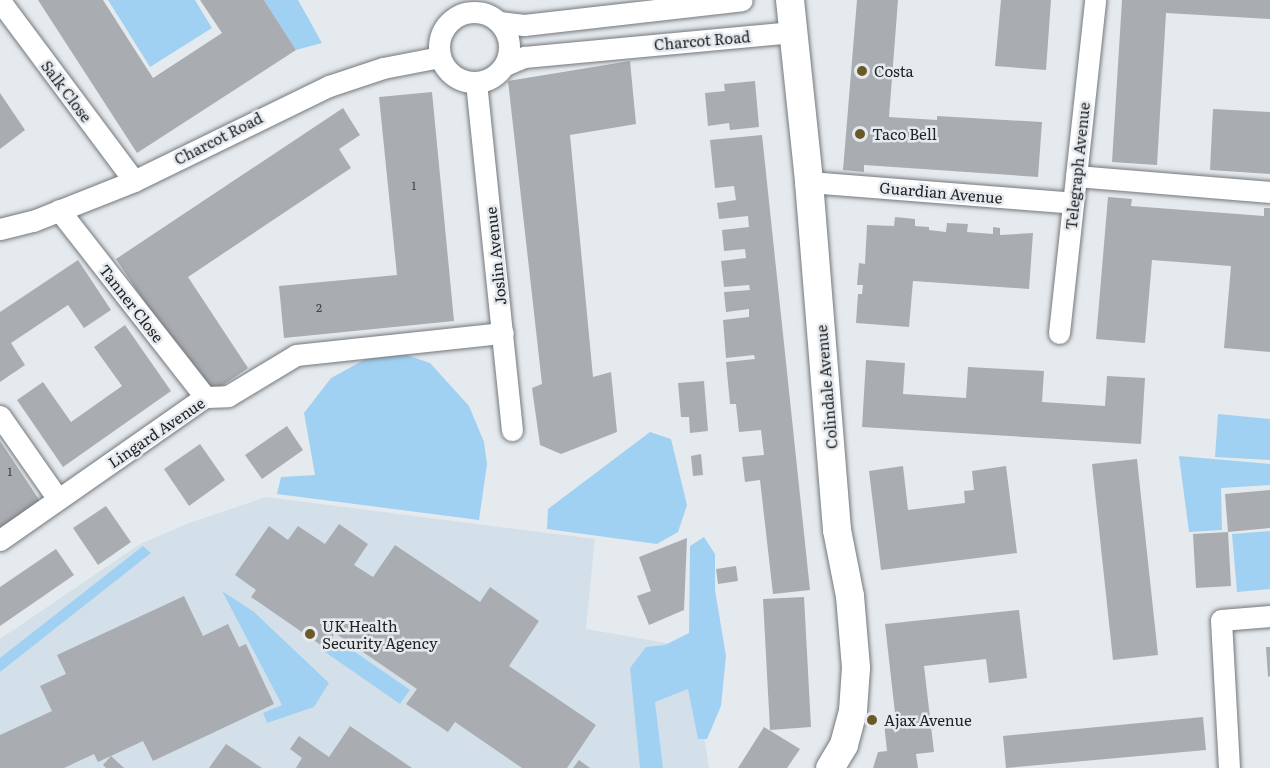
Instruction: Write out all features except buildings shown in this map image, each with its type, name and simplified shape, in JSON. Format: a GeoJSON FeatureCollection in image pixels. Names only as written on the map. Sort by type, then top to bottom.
{"type":"FeatureCollection","features":[{"type":"Feature","properties":{"kind":"street"},"geometry":{"type":"LineString","coordinates":[[476,82],[454,76],[440,57],[440,36],[452,19],[471,11],[499,22],[524,25],[742,0]]}},
{"type":"Feature","properties":{"kind":"street","name":"Colindale Avenue"},"geometry":{"type":"LineString","coordinates":[[790,0],[809,182],[837,530],[849,596],[856,668],[853,711],[844,745],[830,768]]}},
{"type":"Feature","properties":{"kind":"street","name":"Telegraph Avenue"},"geometry":{"type":"LineString","coordinates":[[1059,333],[1095,0]]}},
{"type":"Feature","properties":{"kind":"street","name":"Salk Close"},"geometry":{"type":"LineString","coordinates":[[0,1],[134,181]]}},
{"type":"Feature","properties":{"kind":"street"},"geometry":{"type":"LineString","coordinates":[[499,22],[509,42],[504,65]]}},
{"type":"Feature","properties":{"kind":"street","name":"Charcot Road"},"geometry":{"type":"LineString","coordinates":[[476,82],[487,80],[504,65],[524,57],[793,32]]}},
{"type":"Feature","properties":{"kind":"street","name":"Charcot Road"},"geometry":{"type":"LineString","coordinates":[[0,230],[134,181],[329,86],[383,68],[440,57]]}},
{"type":"Feature","properties":{"kind":"street","name":"Joslin Avenue"},"geometry":{"type":"LineString","coordinates":[[476,82],[512,430]]}},
{"type":"Feature","properties":{"kind":"street"},"geometry":{"type":"LineString","coordinates":[[1076,176],[1270,192]]}},
{"type":"Feature","properties":{"kind":"street","name":"Guardian Avenue"},"geometry":{"type":"LineString","coordinates":[[809,182],[1073,203]]}},
{"type":"Feature","properties":{"kind":"street","name":"Tanner Close"},"geometry":{"type":"LineString","coordinates":[[59,210],[205,397]]}},
{"type":"Feature","properties":{"kind":"street","name":"Lingard Avenue"},"geometry":{"type":"LineString","coordinates":[[0,540],[205,397],[228,396],[296,355],[503,333]]}},
{"type":"Feature","properties":{"kind":"street"},"geometry":{"type":"LineString","coordinates":[[0,416],[58,499]]}},
{"type":"Feature","properties":{"kind":"street"},"geometry":{"type":"LineString","coordinates":[[1229,768],[1221,620],[1270,616]]}},
{"type":"Feature","properties":{"kind":"shaded area"},"geometry":{"type":"Polygon","coordinates":[[[108,0],[195,0],[212,28],[150,67],[108,0]]]}},
{"type":"Feature","properties":{"kind":"shaded area"},"geometry":{"type":"Polygon","coordinates":[[[264,0],[298,0],[322,43],[296,50],[264,0]]]}},
{"type":"Feature","properties":{"kind":"shaded area"},"geometry":{"type":"Polygon","coordinates":[[[386,348],[430,363],[469,406],[484,442],[487,464],[479,520],[277,494],[281,477],[315,475],[304,413],[331,378],[386,348]]]}},
{"type":"Feature","properties":{"kind":"shaded area"},"geometry":{"type":"Polygon","coordinates":[[[1218,414],[1270,419],[1270,460],[1215,457],[1218,414]]]}},
{"type":"Feature","properties":{"kind":"shaded area"},"geometry":{"type":"Polygon","coordinates":[[[650,432],[671,439],[687,505],[678,532],[657,544],[547,529],[548,509],[650,432]]]}},
{"type":"Feature","properties":{"kind":"shaded area"},"geometry":{"type":"Polygon","coordinates":[[[1179,456],[1270,464],[1270,485],[1221,488],[1222,530],[1189,532],[1179,456]]]}},
{"type":"Feature","properties":{"kind":"shaded area","name":"UK Health Security Agency"},"geometry":{"type":"Polygon","coordinates":[[[266,497],[595,539],[586,629],[690,647],[709,768],[0,768],[0,639],[140,544],[189,523],[266,497]]]}},
{"type":"Feature","properties":{"kind":"shaded area"},"geometry":{"type":"Polygon","coordinates":[[[1270,531],[1270,589],[1237,592],[1232,534],[1270,531]]]}},
{"type":"Feature","properties":{"kind":"shaded area"},"geometry":{"type":"Polygon","coordinates":[[[704,537],[715,554],[715,590],[726,656],[721,706],[707,739],[698,739],[688,689],[655,702],[663,768],[640,768],[630,668],[646,647],[665,645],[689,633],[690,546],[704,537]]]}},
{"type":"Feature","properties":{"kind":"shaded area"},"geometry":{"type":"Polygon","coordinates":[[[143,546],[151,553],[0,672],[0,658],[143,546]]]}},
{"type":"Feature","properties":{"kind":"shaded area"},"geometry":{"type":"Polygon","coordinates":[[[222,591],[254,612],[329,683],[314,707],[267,723],[263,713],[282,705],[222,591]]]}},
{"type":"Feature","properties":{"kind":"shaded area"},"geometry":{"type":"Polygon","coordinates":[[[335,638],[410,690],[400,704],[325,652],[335,638]]]}},
{"type":"Feature","properties":{"kind":"place","name":"Costa"},"geometry":{"type":"Point","coordinates":[862,71]}},
{"type":"Feature","properties":{"kind":"place","name":"Taco Bell"},"geometry":{"type":"Point","coordinates":[860,134]}},
{"type":"Feature","properties":{"kind":"place","name":"UK Health Security Agency"},"geometry":{"type":"Point","coordinates":[310,634]}},
{"type":"Feature","properties":{"kind":"place","name":"Ajax Avenue"},"geometry":{"type":"Point","coordinates":[872,720]}}]}
